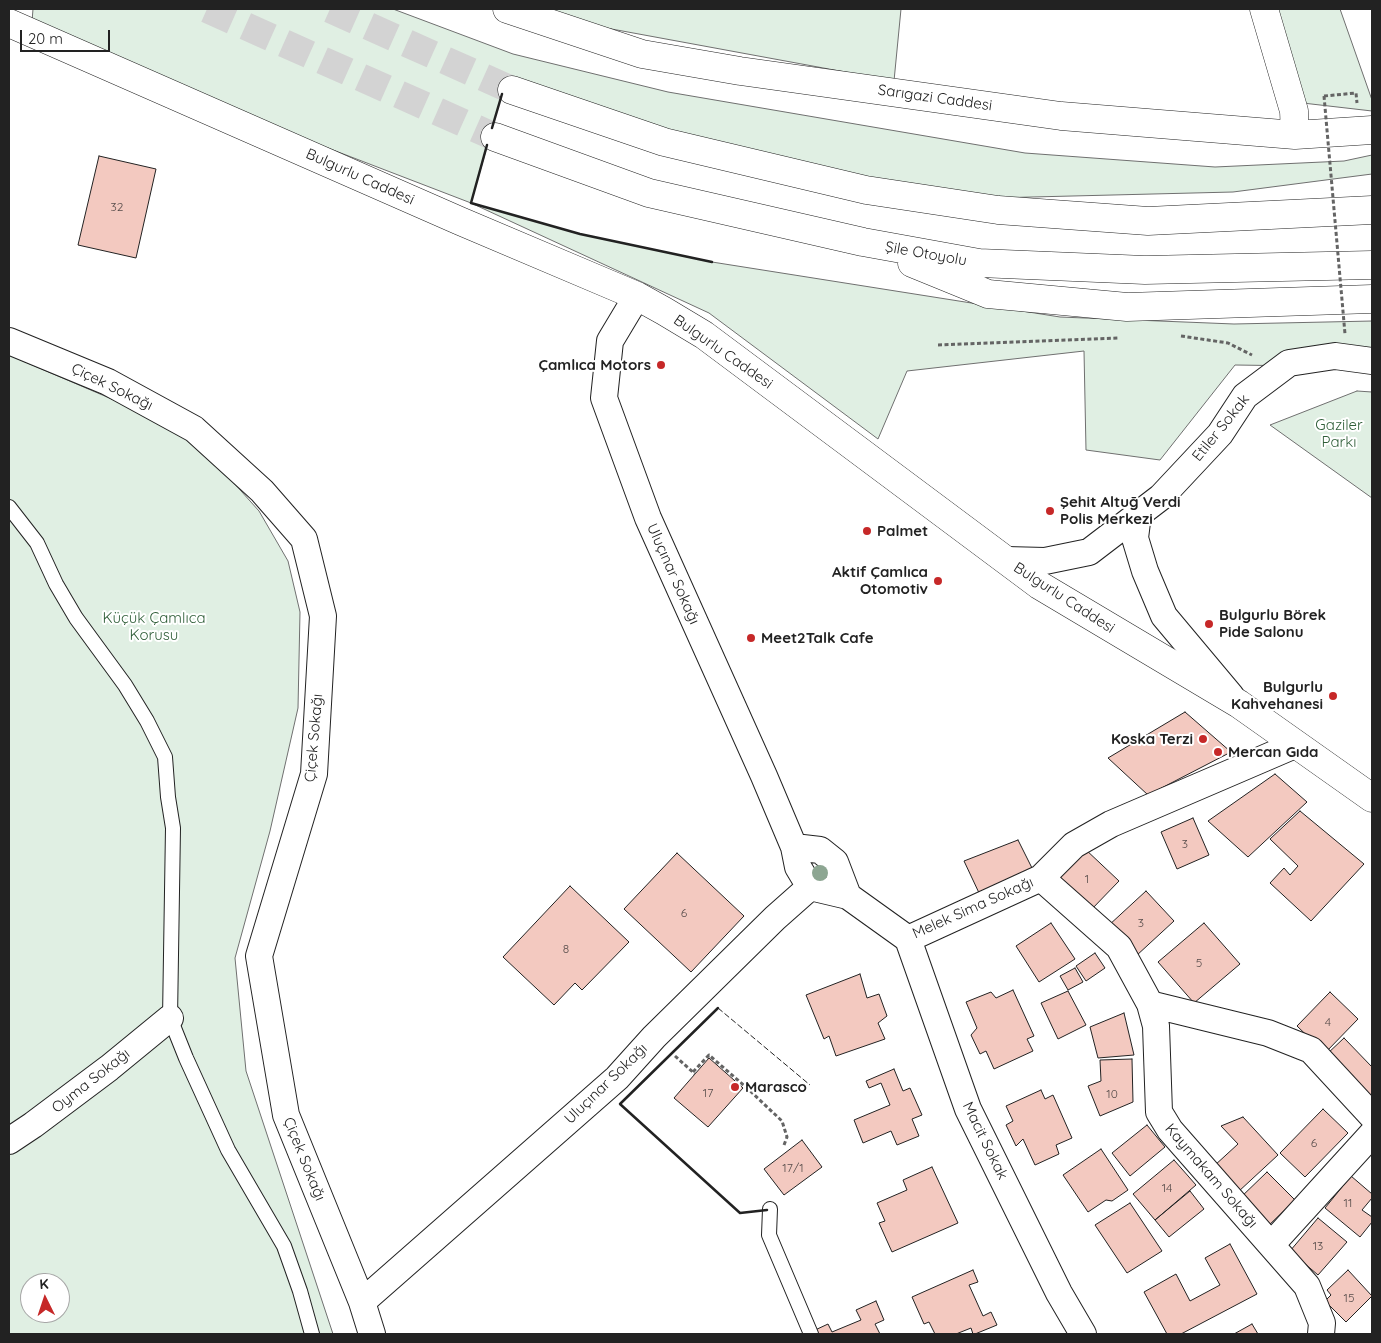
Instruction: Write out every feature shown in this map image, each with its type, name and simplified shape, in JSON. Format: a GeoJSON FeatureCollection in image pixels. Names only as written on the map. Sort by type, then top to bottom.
{"type":"FeatureCollection","features":[{"type":"Feature","properties":{"kind":"main road","name":"Sarıgazi Caddesi"},"geometry":{"type":"LineString","coordinates":[[507,9],[642,54],[740,71],[1061,116],[1295,135],[1372,130]]}},
{"type":"Feature","properties":{"kind":"main road"},"geometry":{"type":"LineString","coordinates":[[1264,9],[1294,111],[1295,135]]}},
{"type":"Feature","properties":{"kind":"main road","name":"Bulgurlu Caddesi"},"geometry":{"type":"LineString","coordinates":[[12,22],[460,221],[637,296],[704,335],[1039,585],[1238,704],[1372,798]]}},
{"type":"Feature","properties":{"kind":"main road"},"geometry":{"type":"LineString","coordinates":[[512,90],[664,142],[866,190],[998,210],[1148,221],[1372,210]]}},
{"type":"Feature","properties":{"kind":"main road","name":"Şile Otoyolu"},"geometry":{"type":"LineString","coordinates":[[495,137],[649,193],[863,242],[979,263],[1145,270],[1372,265]]}},
{"type":"Feature","properties":{"kind":"main road"},"geometry":{"type":"LineString","coordinates":[[1148,221],[1372,191]]}},
{"type":"Feature","properties":{"kind":"main road"},"geometry":{"type":"LineString","coordinates":[[863,242],[988,294],[1127,307],[1372,299]]}},
{"type":"Feature","properties":{"kind":"street","name":"Uluçınar Sokağı"},"geometry":{"type":"LineString","coordinates":[[362,1302],[617,1078],[654,1037],[775,918],[810,887],[798,867],[794,847],[648,518],[604,398],[610,341],[637,296]]}},
{"type":"Feature","properties":{"kind":"street","name":"Çiçek Sokağı"},"geometry":{"type":"LineString","coordinates":[[9,341],[108,382],[194,429],[262,491],[304,539],[322,616],[314,774],[259,956],[286,1115],[362,1302],[372,1334]]}},
{"type":"Feature","properties":{"kind":"street","name":"Etiler Sokak"},"geometry":{"type":"LineString","coordinates":[[1006,560],[1045,561],[1089,552],[1161,497],[1220,434],[1245,396],[1289,363],[1335,356],[1372,361]]}},
{"type":"Feature","properties":{"kind":"street"},"geometry":{"type":"LineString","coordinates":[[1138,514],[1135,538],[1145,571],[1164,616],[1238,704]]}},
{"type":"Feature","properties":{"kind":"street","name":"Melek Sima Sokağı"},"geometry":{"type":"LineString","coordinates":[[810,887],[848,896],[908,939],[1041,878],[1074,845],[1111,824],[1294,745]]}},
{"type":"Feature","properties":{"kind":"street"},"geometry":{"type":"LineString","coordinates":[[794,847],[820,850],[835,862],[848,896]]}},
{"type":"Feature","properties":{"kind":"street","name":"Kaymakam Sokağı"},"geometry":{"type":"LineString","coordinates":[[1041,878],[1119,947],[1150,1004],[1156,1026],[1159,1112],[1170,1130],[1307,1286],[1322,1322],[1322,1334]]}},
{"type":"Feature","properties":{"kind":"street","name":"Macit Sokak"},"geometry":{"type":"LineString","coordinates":[[908,939],[968,1109],[1059,1293],[1084,1334]]}},
{"type":"Feature","properties":{"kind":"street"},"geometry":{"type":"LineString","coordinates":[[1150,1004],[1268,1033],[1311,1050],[1372,1116]]}},
{"type":"Feature","properties":{"kind":"street","name":"Oyma Sokağı"},"geometry":{"type":"LineString","coordinates":[[9,1141],[109,1068],[170,1018]]}},
{"type":"Feature","properties":{"kind":"street"},"geometry":{"type":"LineString","coordinates":[[1271,1245],[1372,1134]]}},
{"type":"Feature","properties":{"kind":"lane"},"geometry":{"type":"LineString","coordinates":[[9,506],[37,543],[56,584],[76,618],[125,685],[165,756],[173,828],[170,1018],[228,1150],[284,1246],[300,1291],[312,1334]]}},
{"type":"Feature","properties":{"kind":"lane"},"geometry":{"type":"LineString","coordinates":[[770,1209],[769,1235],[811,1334]]}},
{"type":"Feature","properties":{"kind":"path"},"geometry":{"type":"LineString","coordinates":[[1345,334],[1324,96],[1356,93],[1358,105]]}},
{"type":"Feature","properties":{"kind":"path"},"geometry":{"type":"LineString","coordinates":[[1174,335],[1228,343],[1259,359]]}},
{"type":"Feature","properties":{"kind":"path"},"geometry":{"type":"LineString","coordinates":[[938,345],[1124,337]]}},
{"type":"Feature","properties":{"kind":"path"},"geometry":{"type":"LineString","coordinates":[[674,1055],[694,1073],[708,1055],[782,1121],[787,1137],[784,1145]]}},
{"type":"Feature","properties":{"kind":"green space"},"geometry":{"type":"Polygon","coordinates":[[[33,9],[393,9],[513,54],[668,92],[1025,153],[1215,167],[1344,161],[1372,155],[1372,174],[1233,192],[992,198],[831,182],[503,90],[471,203],[31,34],[33,9]]]}},
{"type":"Feature","properties":{"kind":"green space"},"geometry":{"type":"Polygon","coordinates":[[[543,9],[901,9],[894,81],[541,16],[543,9]]]}},
{"type":"Feature","properties":{"kind":"green space"},"geometry":{"type":"Polygon","coordinates":[[[1266,9],[1340,9],[1372,100],[1372,111],[1294,102],[1266,9]]]}},
{"type":"Feature","properties":{"kind":"green space"},"geometry":{"type":"Polygon","coordinates":[[[471,203],[580,234],[712,262],[1060,317],[1234,324],[1372,321],[1372,367],[1235,365],[1160,460],[1086,450],[1084,351],[907,371],[878,439],[709,313],[471,203]]]}},
{"type":"Feature","properties":{"kind":"green space","name":"Küçük Çamlıca Korusu"},"geometry":{"type":"Polygon","coordinates":[[[9,355],[156,418],[207,453],[259,511],[288,561],[300,612],[298,708],[270,831],[235,958],[246,1071],[333,1334],[9,1334],[9,355]]]}},
{"type":"Feature","properties":{"kind":"green space","name":"Gaziler Parkı"},"geometry":{"type":"Polygon","coordinates":[[[1357,391],[1372,392],[1372,498],[1270,425],[1357,391]]]}},
{"type":"Feature","properties":{"kind":"building"},"geometry":{"type":"Polygon","coordinates":[[[99,156],[156,169],[136,258],[78,245],[99,156]]]}},
{"type":"Feature","properties":{"kind":"building"},"geometry":{"type":"Polygon","coordinates":[[[1185,712],[1231,752],[1148,795],[1108,758],[1185,712]]]}},
{"type":"Feature","properties":{"kind":"building"},"geometry":{"type":"Polygon","coordinates":[[[1275,774],[1307,802],[1248,857],[1208,821],[1275,774]]]}},
{"type":"Feature","properties":{"kind":"building"},"geometry":{"type":"Polygon","coordinates":[[[1300,811],[1364,864],[1311,921],[1270,883],[1284,868],[1290,875],[1298,866],[1270,839],[1300,811]]]}},
{"type":"Feature","properties":{"kind":"building"},"geometry":{"type":"Polygon","coordinates":[[[1193,818],[1209,855],[1177,869],[1161,832],[1193,818]]]}},
{"type":"Feature","properties":{"kind":"building"},"geometry":{"type":"Polygon","coordinates":[[[1018,840],[1033,870],[980,895],[964,861],[1018,840]]]}},
{"type":"Feature","properties":{"kind":"building"},"geometry":{"type":"Polygon","coordinates":[[[1084,848],[1119,881],[1090,911],[1056,878],[1084,848]]]}},
{"type":"Feature","properties":{"kind":"building"},"geometry":{"type":"Polygon","coordinates":[[[677,853],[744,916],[691,972],[624,909],[677,853]]]}},
{"type":"Feature","properties":{"kind":"building"},"geometry":{"type":"Polygon","coordinates":[[[570,886],[629,942],[582,990],[575,983],[554,1005],[503,957],[570,886]]]}},
{"type":"Feature","properties":{"kind":"building"},"geometry":{"type":"Polygon","coordinates":[[[1146,891],[1174,921],[1136,956],[1108,926],[1146,891]]]}},
{"type":"Feature","properties":{"kind":"building"},"geometry":{"type":"Polygon","coordinates":[[[1051,923],[1075,959],[1039,982],[1016,946],[1051,923]]]}},
{"type":"Feature","properties":{"kind":"building"},"geometry":{"type":"Polygon","coordinates":[[[1204,923],[1240,964],[1194,1003],[1158,962],[1204,923]]]}},
{"type":"Feature","properties":{"kind":"building"},"geometry":{"type":"Polygon","coordinates":[[[1095,953],[1105,968],[1086,981],[1076,966],[1095,953]]]}},
{"type":"Feature","properties":{"kind":"building"},"geometry":{"type":"Polygon","coordinates":[[[1075,968],[1083,982],[1068,990],[1060,976],[1075,968]]]}},
{"type":"Feature","properties":{"kind":"building"},"geometry":{"type":"Polygon","coordinates":[[[860,974],[867,998],[879,994],[887,1016],[878,1023],[885,1039],[836,1056],[829,1036],[824,1039],[806,995],[860,974]]]}},
{"type":"Feature","properties":{"kind":"building"},"geometry":{"type":"Polygon","coordinates":[[[1013,990],[1034,1036],[1027,1039],[1033,1051],[994,1069],[986,1051],[980,1054],[971,1035],[977,1028],[966,1002],[991,992],[996,998],[1013,990]]]}},
{"type":"Feature","properties":{"kind":"building"},"geometry":{"type":"Polygon","coordinates":[[[1068,991],[1086,1025],[1058,1039],[1041,1003],[1068,991]]]}},
{"type":"Feature","properties":{"kind":"building"},"geometry":{"type":"Polygon","coordinates":[[[1330,992],[1358,1019],[1325,1053],[1297,1026],[1330,992]]]}},
{"type":"Feature","properties":{"kind":"building"},"geometry":{"type":"Polygon","coordinates":[[[1124,1013],[1134,1055],[1098,1058],[1090,1027],[1124,1013]]]}},
{"type":"Feature","properties":{"kind":"building"},"geometry":{"type":"Polygon","coordinates":[[[1344,1038],[1372,1067],[1372,1100],[1326,1055],[1344,1038]]]}},
{"type":"Feature","properties":{"kind":"building"},"geometry":{"type":"Polygon","coordinates":[[[709,1058],[743,1088],[708,1127],[674,1098],[709,1058]]]}},
{"type":"Feature","properties":{"kind":"building"},"geometry":{"type":"Polygon","coordinates":[[[1132,1059],[1133,1102],[1100,1116],[1088,1086],[1101,1081],[1100,1060],[1132,1059]]]}},
{"type":"Feature","properties":{"kind":"building"},"geometry":{"type":"Polygon","coordinates":[[[894,1069],[903,1091],[910,1088],[922,1115],[912,1119],[919,1136],[897,1145],[891,1131],[863,1143],[854,1120],[890,1105],[881,1083],[869,1088],[866,1081],[894,1069]]]}},
{"type":"Feature","properties":{"kind":"building"},"geometry":{"type":"Polygon","coordinates":[[[1041,1090],[1045,1099],[1053,1095],[1072,1138],[1056,1145],[1059,1154],[1035,1165],[1023,1139],[1016,1146],[1006,1125],[1013,1121],[1006,1106],[1041,1090]]]}},
{"type":"Feature","properties":{"kind":"building"},"geometry":{"type":"Polygon","coordinates":[[[1323,1109],[1348,1133],[1305,1177],[1280,1153],[1323,1109]]]}},
{"type":"Feature","properties":{"kind":"building"},"geometry":{"type":"Polygon","coordinates":[[[1243,1117],[1278,1155],[1238,1192],[1214,1166],[1238,1144],[1221,1126],[1243,1117]]]}},
{"type":"Feature","properties":{"kind":"building"},"geometry":{"type":"Polygon","coordinates":[[[1147,1125],[1165,1147],[1130,1176],[1112,1153],[1147,1125]]]}},
{"type":"Feature","properties":{"kind":"building"},"geometry":{"type":"Polygon","coordinates":[[[802,1140],[822,1167],[784,1195],[764,1169],[802,1140]]]}},
{"type":"Feature","properties":{"kind":"building"},"geometry":{"type":"Polygon","coordinates":[[[1101,1149],[1128,1190],[1112,1201],[1106,1200],[1088,1212],[1063,1175],[1101,1149]]]}},
{"type":"Feature","properties":{"kind":"building"},"geometry":{"type":"Polygon","coordinates":[[[1174,1160],[1196,1185],[1155,1220],[1133,1194],[1174,1160]]]}},
{"type":"Feature","properties":{"kind":"building"},"geometry":{"type":"Polygon","coordinates":[[[932,1167],[958,1223],[892,1252],[879,1223],[885,1221],[877,1203],[907,1190],[903,1180],[932,1167]]]}},
{"type":"Feature","properties":{"kind":"building"},"geometry":{"type":"Polygon","coordinates":[[[1267,1172],[1295,1200],[1266,1228],[1238,1200],[1267,1172]]]}},
{"type":"Feature","properties":{"kind":"building"},"geometry":{"type":"Polygon","coordinates":[[[1351,1176],[1372,1194],[1372,1198],[1362,1210],[1372,1217],[1372,1222],[1360,1237],[1325,1208],[1351,1176]]]}},
{"type":"Feature","properties":{"kind":"building"},"geometry":{"type":"Polygon","coordinates":[[[1190,1191],[1204,1209],[1169,1237],[1155,1220],[1190,1191]]]}},
{"type":"Feature","properties":{"kind":"building"},"geometry":{"type":"Polygon","coordinates":[[[1130,1203],[1162,1251],[1127,1273],[1095,1225],[1130,1203]]]}},
{"type":"Feature","properties":{"kind":"building"},"geometry":{"type":"Polygon","coordinates":[[[1318,1218],[1347,1242],[1318,1275],[1290,1251],[1318,1218]]]}},
{"type":"Feature","properties":{"kind":"building"},"geometry":{"type":"Polygon","coordinates":[[[1230,1244],[1257,1294],[1181,1334],[1167,1334],[1144,1292],[1176,1274],[1190,1301],[1220,1285],[1205,1258],[1230,1244]]]}},
{"type":"Feature","properties":{"kind":"building"},"geometry":{"type":"Polygon","coordinates":[[[973,1270],[978,1282],[969,1285],[983,1316],[991,1312],[997,1325],[975,1334],[973,1334],[971,1328],[956,1334],[935,1334],[929,1322],[924,1324],[912,1297],[973,1270]]]}},
{"type":"Feature","properties":{"kind":"building"},"geometry":{"type":"Polygon","coordinates":[[[1348,1270],[1372,1296],[1346,1322],[1325,1301],[1331,1295],[1327,1290],[1348,1270]]]}},
{"type":"Feature","properties":{"kind":"building"},"geometry":{"type":"Polygon","coordinates":[[[876,1301],[884,1320],[875,1324],[880,1334],[814,1334],[813,1331],[828,1324],[832,1332],[861,1320],[856,1310],[876,1301]]]}},
{"type":"Feature","properties":{"kind":"building"},"geometry":{"type":"Polygon","coordinates":[[[1252,1324],[1258,1334],[1234,1334],[1252,1324]]]}},
{"type":"Feature","properties":{"kind":"tunnel"},"geometry":{"type":"LineString","coordinates":[[207,9],[495,137]]}},
{"type":"Feature","properties":{"kind":"tunnel"},"geometry":{"type":"LineString","coordinates":[[330,9],[512,90]]}},
{"type":"Feature","properties":{"kind":"fence"},"geometry":{"type":"LineString","coordinates":[[718,1008],[810,1085]]}},
{"type":"Feature","properties":{"kind":"wall"},"geometry":{"type":"LineString","coordinates":[[492,128],[502,94]]}},
{"type":"Feature","properties":{"kind":"wall"},"geometry":{"type":"LineString","coordinates":[[487,145],[471,203],[580,234],[712,262]]}},
{"type":"Feature","properties":{"kind":"wall"},"geometry":{"type":"LineString","coordinates":[[718,1008],[620,1104],[740,1213],[767,1210]]}},
{"type":"Feature","properties":{"kind":"place","name":"Çamlıca Motors"},"geometry":{"type":"Point","coordinates":[661,365]}},
{"type":"Feature","properties":{"kind":"place","name":"Şehit Altuğ Verdi Polis Merkezi"},"geometry":{"type":"Point","coordinates":[1050,511]}},
{"type":"Feature","properties":{"kind":"place","name":"Palmet"},"geometry":{"type":"Point","coordinates":[867,531]}},
{"type":"Feature","properties":{"kind":"place","name":"Aktif Çamlıca Otomotiv"},"geometry":{"type":"Point","coordinates":[938,581]}},
{"type":"Feature","properties":{"kind":"place","name":"Bulgurlu Börek Pide Salonu"},"geometry":{"type":"Point","coordinates":[1209,624]}},
{"type":"Feature","properties":{"kind":"place","name":"Meet2Talk Cafe"},"geometry":{"type":"Point","coordinates":[751,638]}},
{"type":"Feature","properties":{"kind":"place","name":"Bulgurlu Kahvehanesi"},"geometry":{"type":"Point","coordinates":[1333,696]}},
{"type":"Feature","properties":{"kind":"place","name":"Koska Terzi"},"geometry":{"type":"Point","coordinates":[1203,739]}},
{"type":"Feature","properties":{"kind":"place","name":"Mercan Gıda"},"geometry":{"type":"Point","coordinates":[1218,752]}},
{"type":"Feature","properties":{"kind":"place","name":"Marasco"},"geometry":{"type":"Point","coordinates":[735,1087]}}]}
